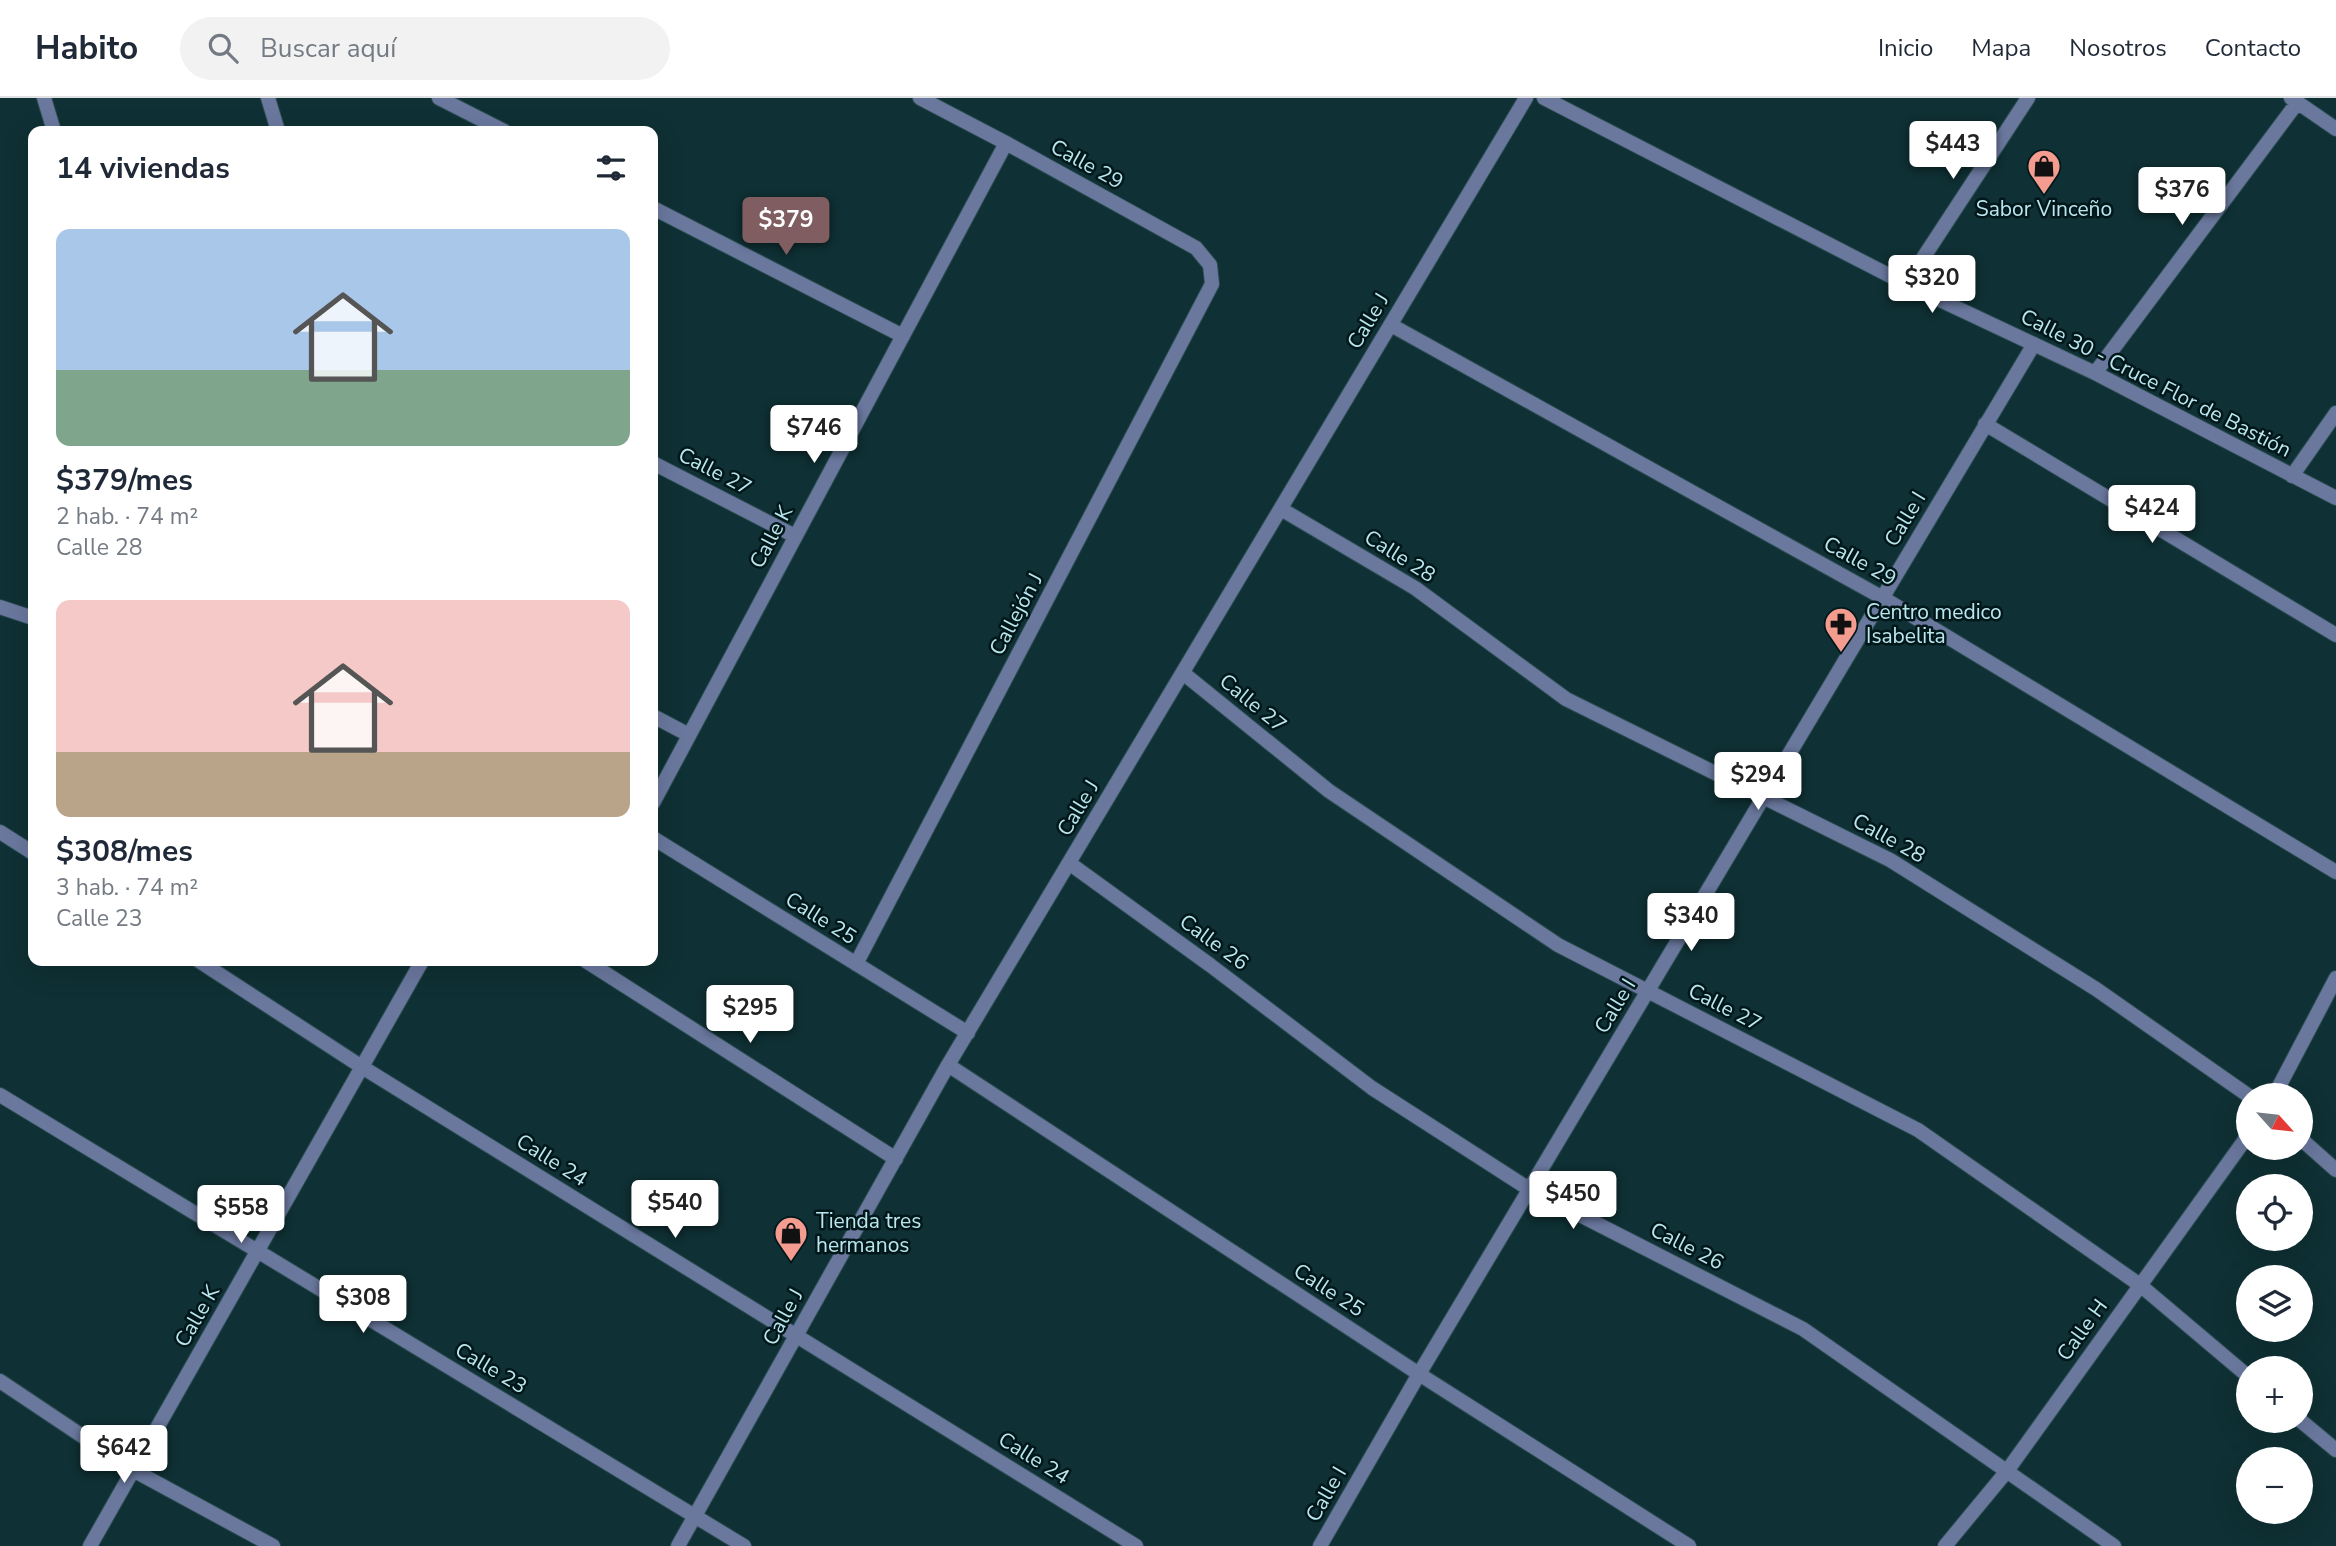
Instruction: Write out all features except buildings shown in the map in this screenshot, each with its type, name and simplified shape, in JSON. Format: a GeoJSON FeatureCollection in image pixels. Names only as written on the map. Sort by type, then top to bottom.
{"type":"FeatureCollection","features":[{"type":"Feature","properties":{"kind":"street"},"geometry":{"type":"LineString","coordinates":[[44,98],[52,126]]}},
{"type":"Feature","properties":{"kind":"street"},"geometry":{"type":"LineString","coordinates":[[268,98],[276,126]]}},
{"type":"Feature","properties":{"kind":"street"},"geometry":{"type":"LineString","coordinates":[[439,98],[494,126]]}},
{"type":"Feature","properties":{"kind":"street","name":"Calle 29"},"geometry":{"type":"LineString","coordinates":[[920,98],[1196,248],[1210,265],[1212,284]]}},
{"type":"Feature","properties":{"kind":"street","name":"Calle J"},"geometry":{"type":"LineString","coordinates":[[678,1546],[948,1065],[1526,98]]}},
{"type":"Feature","properties":{"kind":"street","name":"Calle 30 - Cruce Flor de Bastión"},"geometry":{"type":"LineString","coordinates":[[1544,98],[1906,284],[2095,373],[2336,498]]}},
{"type":"Feature","properties":{"kind":"street"},"geometry":{"type":"LineString","coordinates":[[1906,284],[2028,98]]}},
{"type":"Feature","properties":{"kind":"street"},"geometry":{"type":"LineString","coordinates":[[2095,373],[2294,100],[2336,129]]}},
{"type":"Feature","properties":{"kind":"street","name":"Calle K"},"geometry":{"type":"LineString","coordinates":[[658,794],[1006,143]]}},
{"type":"Feature","properties":{"kind":"street"},"geometry":{"type":"LineString","coordinates":[[658,211],[903,336]]}},
{"type":"Feature","properties":{"kind":"street","name":"Callejón J"},"geometry":{"type":"LineString","coordinates":[[856,964],[1212,284]]}},
{"type":"Feature","properties":{"kind":"street","name":"Calle 29"},"geometry":{"type":"LineString","coordinates":[[1391,325],[1883,598],[2336,872]]}},
{"type":"Feature","properties":{"kind":"street","name":"Calle I"},"geometry":{"type":"LineString","coordinates":[[1320,1546],[1419,1374],[2034,344]]}},
{"type":"Feature","properties":{"kind":"street"},"geometry":{"type":"LineString","coordinates":[[2292,476],[2336,413]]}},
{"type":"Feature","properties":{"kind":"street"},"geometry":{"type":"LineString","coordinates":[[1985,424],[2336,635]]}},
{"type":"Feature","properties":{"kind":"street","name":"Calle 27"},"geometry":{"type":"LineString","coordinates":[[658,466],[795,536]]}},
{"type":"Feature","properties":{"kind":"street","name":"Calle 28"},"geometry":{"type":"LineString","coordinates":[[1281,509],[1415,589],[1566,699],[1699,766],[1764,795],[1890,860],[2096,989],[2236,1087]]}},
{"type":"Feature","properties":{"kind":"street"},"geometry":{"type":"LineString","coordinates":[[0,607],[28,616]]}},
{"type":"Feature","properties":{"kind":"street","name":"Calle 27"},"geometry":{"type":"LineString","coordinates":[[1183,673],[1329,790],[1558,945],[1918,1130],[2140,1285],[2236,1366]]}},
{"type":"Feature","properties":{"kind":"street"},"geometry":{"type":"LineString","coordinates":[[658,719],[689,735]]}},
{"type":"Feature","properties":{"kind":"street"},"geometry":{"type":"LineString","coordinates":[[0,832],[28,850]]}},
{"type":"Feature","properties":{"kind":"street","name":"Calle 25"},"geometry":{"type":"LineString","coordinates":[[658,841],[968,1034]]}},
{"type":"Feature","properties":{"kind":"street","name":"Calle 26"},"geometry":{"type":"LineString","coordinates":[[1069,863],[1210,965],[1371,1088],[1529,1189],[1803,1329],[2114,1546]]}},
{"type":"Feature","properties":{"kind":"street","name":"Calle 24"},"geometry":{"type":"LineString","coordinates":[[207,966],[362,1067],[1136,1546]]}},
{"type":"Feature","properties":{"kind":"street","name":"Calle K"},"geometry":{"type":"LineString","coordinates":[[90,1546],[419,966]]}},
{"type":"Feature","properties":{"kind":"street"},"geometry":{"type":"LineString","coordinates":[[594,966],[896,1159]]}},
{"type":"Feature","properties":{"kind":"street"},"geometry":{"type":"LineString","coordinates":[[2281,1083],[2336,978]]}},
{"type":"Feature","properties":{"kind":"street","name":"Calle 25"},"geometry":{"type":"LineString","coordinates":[[948,1065],[1419,1374],[1689,1546]]}},
{"type":"Feature","properties":{"kind":"street","name":"Calle 23"},"geometry":{"type":"LineString","coordinates":[[0,1095],[744,1546]]}},
{"type":"Feature","properties":{"kind":"street"},"geometry":{"type":"LineString","coordinates":[[2314,1151],[2336,1170]]}},
{"type":"Feature","properties":{"kind":"street","name":"Calle H"},"geometry":{"type":"LineString","coordinates":[[1945,1546],[2007,1471],[2236,1152]]}},
{"type":"Feature","properties":{"kind":"street"},"geometry":{"type":"LineString","coordinates":[[0,1381],[133,1470],[273,1546]]}},
{"type":"Feature","properties":{"kind":"street"},"geometry":{"type":"LineString","coordinates":[[2313,1431],[2336,1450]]}},
{"type":"Feature","properties":{"kind":"place","name":"Sabor Vinceño"},"geometry":{"type":"Point","coordinates":[2044,196]}},
{"type":"Feature","properties":{"kind":"place","name":"Centro medico Isabelita"},"geometry":{"type":"Point","coordinates":[1841,654]}},
{"type":"Feature","properties":{"kind":"place","name":"Tienda tres hermanos"},"geometry":{"type":"Point","coordinates":[791,1263]}}]}
